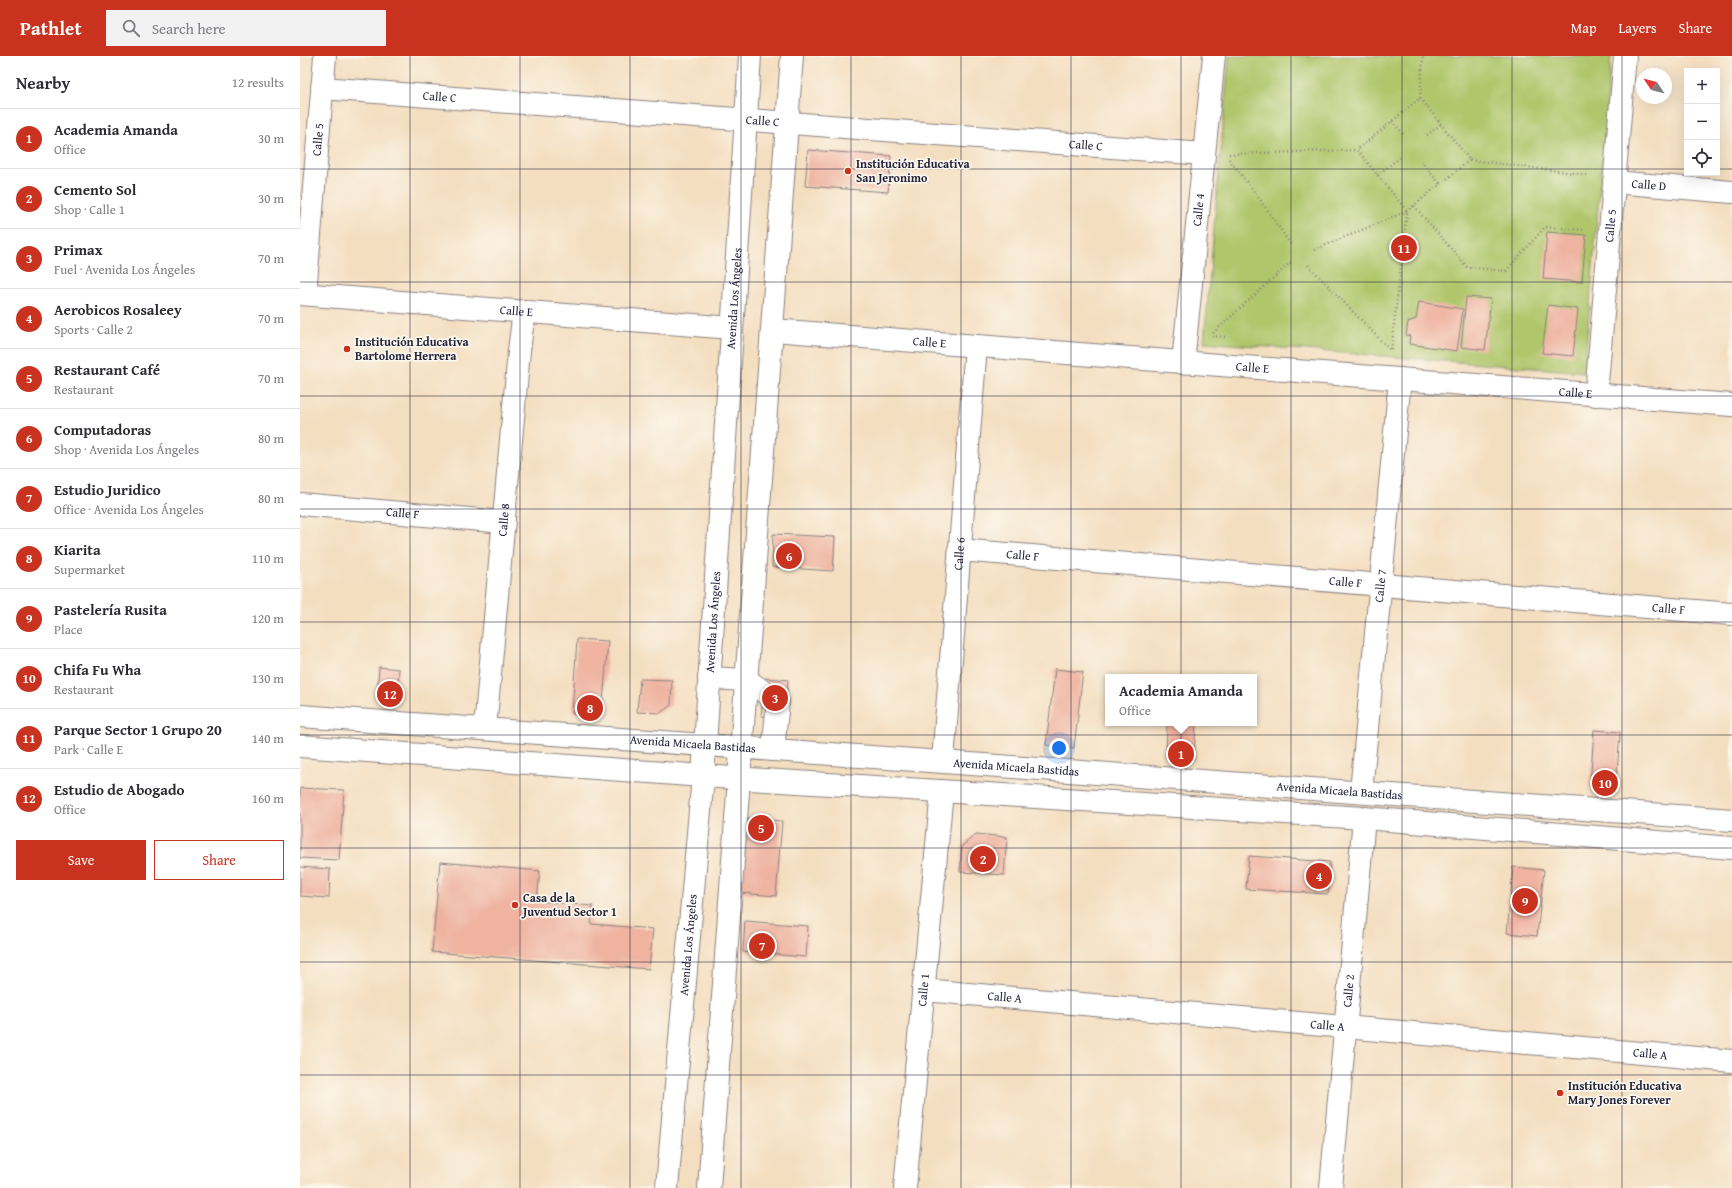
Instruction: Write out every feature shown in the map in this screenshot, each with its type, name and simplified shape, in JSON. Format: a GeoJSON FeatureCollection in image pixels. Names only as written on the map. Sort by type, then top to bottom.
{"type":"FeatureCollection","features":[{"type":"Feature","properties":{"kind":"street","name":"Calle 5"},"geometry":{"type":"LineString","coordinates":[[303,294],[325,56]]}},
{"type":"Feature","properties":{"kind":"street","name":"Avenida Los Ángeles"},"geometry":{"type":"LineString","coordinates":[[667,1188],[703,776],[750,56]]}},
{"type":"Feature","properties":{"kind":"street"},"geometry":{"type":"LineString","coordinates":[[709,1188],[739,778],[743,748],[792,56]]}},
{"type":"Feature","properties":{"kind":"street","name":"Calle 4"},"geometry":{"type":"LineString","coordinates":[[1183,363],[1214,56]]}},
{"type":"Feature","properties":{"kind":"street","name":"Calle 5"},"geometry":{"type":"LineString","coordinates":[[1596,395],[1625,56]]}},
{"type":"Feature","properties":{"kind":"street","name":"Calle C"},"geometry":{"type":"LineString","coordinates":[[322,88],[1204,154]]}},
{"type":"Feature","properties":{"kind":"street","name":"Calle D"},"geometry":{"type":"LineString","coordinates":[[1614,180],[1732,192]]}},
{"type":"Feature","properties":{"kind":"street","name":"Calle E"},"geometry":{"type":"LineString","coordinates":[[303,294],[732,328]]}},
{"type":"Feature","properties":{"kind":"street","name":"Calle 8"},"geometry":{"type":"LineString","coordinates":[[485,729],[519,351],[524,311]]}},
{"type":"Feature","properties":{"kind":"street","name":"Calle E"},"geometry":{"type":"LineString","coordinates":[[772,330],[1732,406]]}},
{"type":"Feature","properties":{"kind":"street","name":"Calle 6"},"geometry":{"type":"LineString","coordinates":[[943,760],[976,346]]}},
{"type":"Feature","properties":{"kind":"street","name":"Calle 7"},"geometry":{"type":"LineString","coordinates":[[1361,792],[1400,379]]}},
{"type":"Feature","properties":{"kind":"street","name":"Calle F"},"geometry":{"type":"LineString","coordinates":[[300,504],[504,522]]}},
{"type":"Feature","properties":{"kind":"street","name":"Calle F"},"geometry":{"type":"LineString","coordinates":[[959,550],[1732,614]]}},
{"type":"Feature","properties":{"kind":"street"},"geometry":{"type":"LineString","coordinates":[[709,678],[747,680],[778,702],[774,750]]}},
{"type":"Feature","properties":{"kind":"street","name":"Avenida Micaela Bastidas"},"geometry":{"type":"LineString","coordinates":[[300,716],[705,746],[943,760],[1732,820]]}},
{"type":"Feature","properties":{"kind":"street"},"geometry":{"type":"LineString","coordinates":[[300,746],[703,776],[1364,818],[1732,848]]}},
{"type":"Feature","properties":{"kind":"street","name":"Calle 1"},"geometry":{"type":"LineString","coordinates":[[905,1188],[942,792]]}},
{"type":"Feature","properties":{"kind":"street","name":"Calle 2"},"geometry":{"type":"LineString","coordinates":[[1331,1188],[1364,818]]}},
{"type":"Feature","properties":{"kind":"street","name":"Calle A"},"geometry":{"type":"LineString","coordinates":[[923,990],[1732,1061]]}},
{"type":"Feature","properties":{"kind":"path"},"geometry":{"type":"LineString","coordinates":[[1423,56],[1420,98],[1470,160],[1614,180]]}},
{"type":"Feature","properties":{"kind":"path"},"geometry":{"type":"LineString","coordinates":[[1290,245],[1258,198],[1225,154],[1357,150],[1420,98]]}},
{"type":"Feature","properties":{"kind":"path"},"geometry":{"type":"LineString","coordinates":[[1392,121],[1403,134]]}},
{"type":"Feature","properties":{"kind":"path"},"geometry":{"type":"LineString","coordinates":[[1427,135],[1441,124]]}},
{"type":"Feature","properties":{"kind":"path"},"geometry":{"type":"LineString","coordinates":[[1357,150],[1407,211],[1391,351]]}},
{"type":"Feature","properties":{"kind":"path"},"geometry":{"type":"LineString","coordinates":[[1378,175],[1402,156]]}},
{"type":"Feature","properties":{"kind":"path"},"geometry":{"type":"LineString","coordinates":[[1314,250],[1407,211],[1470,160]]}},
{"type":"Feature","properties":{"kind":"path"},"geometry":{"type":"LineString","coordinates":[[1421,161],[1440,184]]}},
{"type":"Feature","properties":{"kind":"path"},"geometry":{"type":"LineString","coordinates":[[1414,206],[1467,267],[1506,271],[1545,227],[1590,230]]}},
{"type":"Feature","properties":{"kind":"path"},"geometry":{"type":"LineString","coordinates":[[1233,338],[1209,336],[1291,262]]}},
{"type":"Feature","properties":{"kind":"path"},"geometry":{"type":"LineString","coordinates":[[1308,265],[1391,351]]}},
{"type":"Feature","properties":{"kind":"path"},"geometry":{"type":"LineString","coordinates":[[1383,351],[1399,352]]}},
{"type":"Feature","properties":{"kind":"green space"},"geometry":{"type":"Polygon","coordinates":[[[1229,56],[1611,56],[1584,372],[1204,342],[1229,56]]]}},
{"type":"Feature","properties":{"kind":"building","name":"Institución Educativa San Jeronimo"},"geometry":{"type":"Polygon","coordinates":[[[808,150],[891,156],[888,192],[805,186],[808,150]]]}},
{"type":"Feature","properties":{"kind":"building"},"geometry":{"type":"Polygon","coordinates":[[[1547,232],[1586,235],[1582,282],[1543,279],[1547,232]]]}},
{"type":"Feature","properties":{"kind":"building"},"geometry":{"type":"Polygon","coordinates":[[[1466,297],[1491,299],[1485,350],[1461,347],[1466,297]]]}},
{"type":"Feature","properties":{"kind":"building"},"geometry":{"type":"Polygon","coordinates":[[[1419,302],[1463,309],[1457,351],[1409,344],[1410,336],[1406,335],[1408,322],[1416,319],[1419,302]]]}},
{"type":"Feature","properties":{"kind":"building"},"geometry":{"type":"Polygon","coordinates":[[[1548,305],[1578,309],[1573,356],[1542,353],[1548,305]]]}},
{"type":"Feature","properties":{"kind":"building"},"geometry":{"type":"Polygon","coordinates":[[[773,534],[835,537],[833,571],[772,567],[773,534]]]}},
{"type":"Feature","properties":{"kind":"building"},"geometry":{"type":"Polygon","coordinates":[[[577,639],[608,641],[602,715],[572,713],[577,639]]]}},
{"type":"Feature","properties":{"kind":"building"},"geometry":{"type":"Polygon","coordinates":[[[379,667],[399,669],[397,698],[377,697],[379,667]]]}},
{"type":"Feature","properties":{"kind":"building"},"geometry":{"type":"Polygon","coordinates":[[[1055,669],[1083,672],[1074,748],[1046,745],[1055,669]]]}},
{"type":"Feature","properties":{"kind":"building"},"geometry":{"type":"Polygon","coordinates":[[[765,678],[788,680],[785,719],[761,716],[765,678]]]}},
{"type":"Feature","properties":{"kind":"building"},"geometry":{"type":"Polygon","coordinates":[[[640,679],[672,680],[671,705],[660,713],[637,712],[640,679]]]}},
{"type":"Feature","properties":{"kind":"building"},"geometry":{"type":"Polygon","coordinates":[[[1167,726],[1196,726],[1194,759],[1166,758],[1167,726]]]}},
{"type":"Feature","properties":{"kind":"building"},"geometry":{"type":"Polygon","coordinates":[[[1594,730],[1620,732],[1616,788],[1590,786],[1594,730]]]}},
{"type":"Feature","properties":{"kind":"building"},"geometry":{"type":"Polygon","coordinates":[[[300,788],[344,790],[339,860],[300,858],[300,788]]]}},
{"type":"Feature","properties":{"kind":"building"},"geometry":{"type":"Polygon","coordinates":[[[748,818],[782,821],[776,896],[741,893],[748,818]]]}},
{"type":"Feature","properties":{"kind":"building"},"geometry":{"type":"Polygon","coordinates":[[[976,834],[1007,837],[1004,875],[960,872],[962,846],[976,834]]]}},
{"type":"Feature","properties":{"kind":"building"},"geometry":{"type":"Polygon","coordinates":[[[1249,856],[1330,862],[1328,894],[1246,889],[1249,856]]]}},
{"type":"Feature","properties":{"kind":"building"},"geometry":{"type":"Polygon","coordinates":[[[440,862],[540,871],[537,901],[593,906],[591,924],[653,929],[649,969],[432,952],[440,862]]]}},
{"type":"Feature","properties":{"kind":"building"},"geometry":{"type":"Polygon","coordinates":[[[300,867],[330,869],[329,898],[300,896],[300,867]]]}},
{"type":"Feature","properties":{"kind":"building"},"geometry":{"type":"Polygon","coordinates":[[[1513,867],[1544,870],[1537,936],[1507,933],[1513,867]]]}},
{"type":"Feature","properties":{"kind":"building"},"geometry":{"type":"Polygon","coordinates":[[[745,921],[808,926],[806,957],[743,952],[745,921]]]}},
{"type":"Feature","properties":{"kind":"place","name":"Institución Educativa San Jeronimo"},"geometry":{"type":"Point","coordinates":[848,171]}},
{"type":"Feature","properties":{"kind":"place","name":"Parque Sector 1 Grupo 20"},"geometry":{"type":"Point","coordinates":[1404,248]}},
{"type":"Feature","properties":{"kind":"place","name":"Institución Educativa Bartolome Herrera"},"geometry":{"type":"Point","coordinates":[347,349]}},
{"type":"Feature","properties":{"kind":"place","name":"Computadoras"},"geometry":{"type":"Point","coordinates":[789,556]}},
{"type":"Feature","properties":{"kind":"place","name":"Estudio de Abogado"},"geometry":{"type":"Point","coordinates":[390,694]}},
{"type":"Feature","properties":{"kind":"place","name":"Primax"},"geometry":{"type":"Point","coordinates":[775,698]}},
{"type":"Feature","properties":{"kind":"place","name":"Kiarita"},"geometry":{"type":"Point","coordinates":[590,708]}},
{"type":"Feature","properties":{"kind":"place","name":"Academia Amanda"},"geometry":{"type":"Point","coordinates":[1181,754]}},
{"type":"Feature","properties":{"kind":"place","name":"Chifa Fu Wha"},"geometry":{"type":"Point","coordinates":[1605,783]}},
{"type":"Feature","properties":{"kind":"place","name":"Restaurant Café"},"geometry":{"type":"Point","coordinates":[761,828]}},
{"type":"Feature","properties":{"kind":"place","name":"Cemento Sol"},"geometry":{"type":"Point","coordinates":[983,859]}},
{"type":"Feature","properties":{"kind":"place","name":"Aerobicos Rosaleey"},"geometry":{"type":"Point","coordinates":[1319,876]}},
{"type":"Feature","properties":{"kind":"place","name":"Pastelería Rusita"},"geometry":{"type":"Point","coordinates":[1525,901]}},
{"type":"Feature","properties":{"kind":"place","name":"Casa de la Juventud Sector 1"},"geometry":{"type":"Point","coordinates":[515,905]}},
{"type":"Feature","properties":{"kind":"place","name":"Estudio Juridico"},"geometry":{"type":"Point","coordinates":[762,946]}},
{"type":"Feature","properties":{"kind":"place","name":"Institución Educativa Mary Jones Forever"},"geometry":{"type":"Point","coordinates":[1560,1093]}}]}
